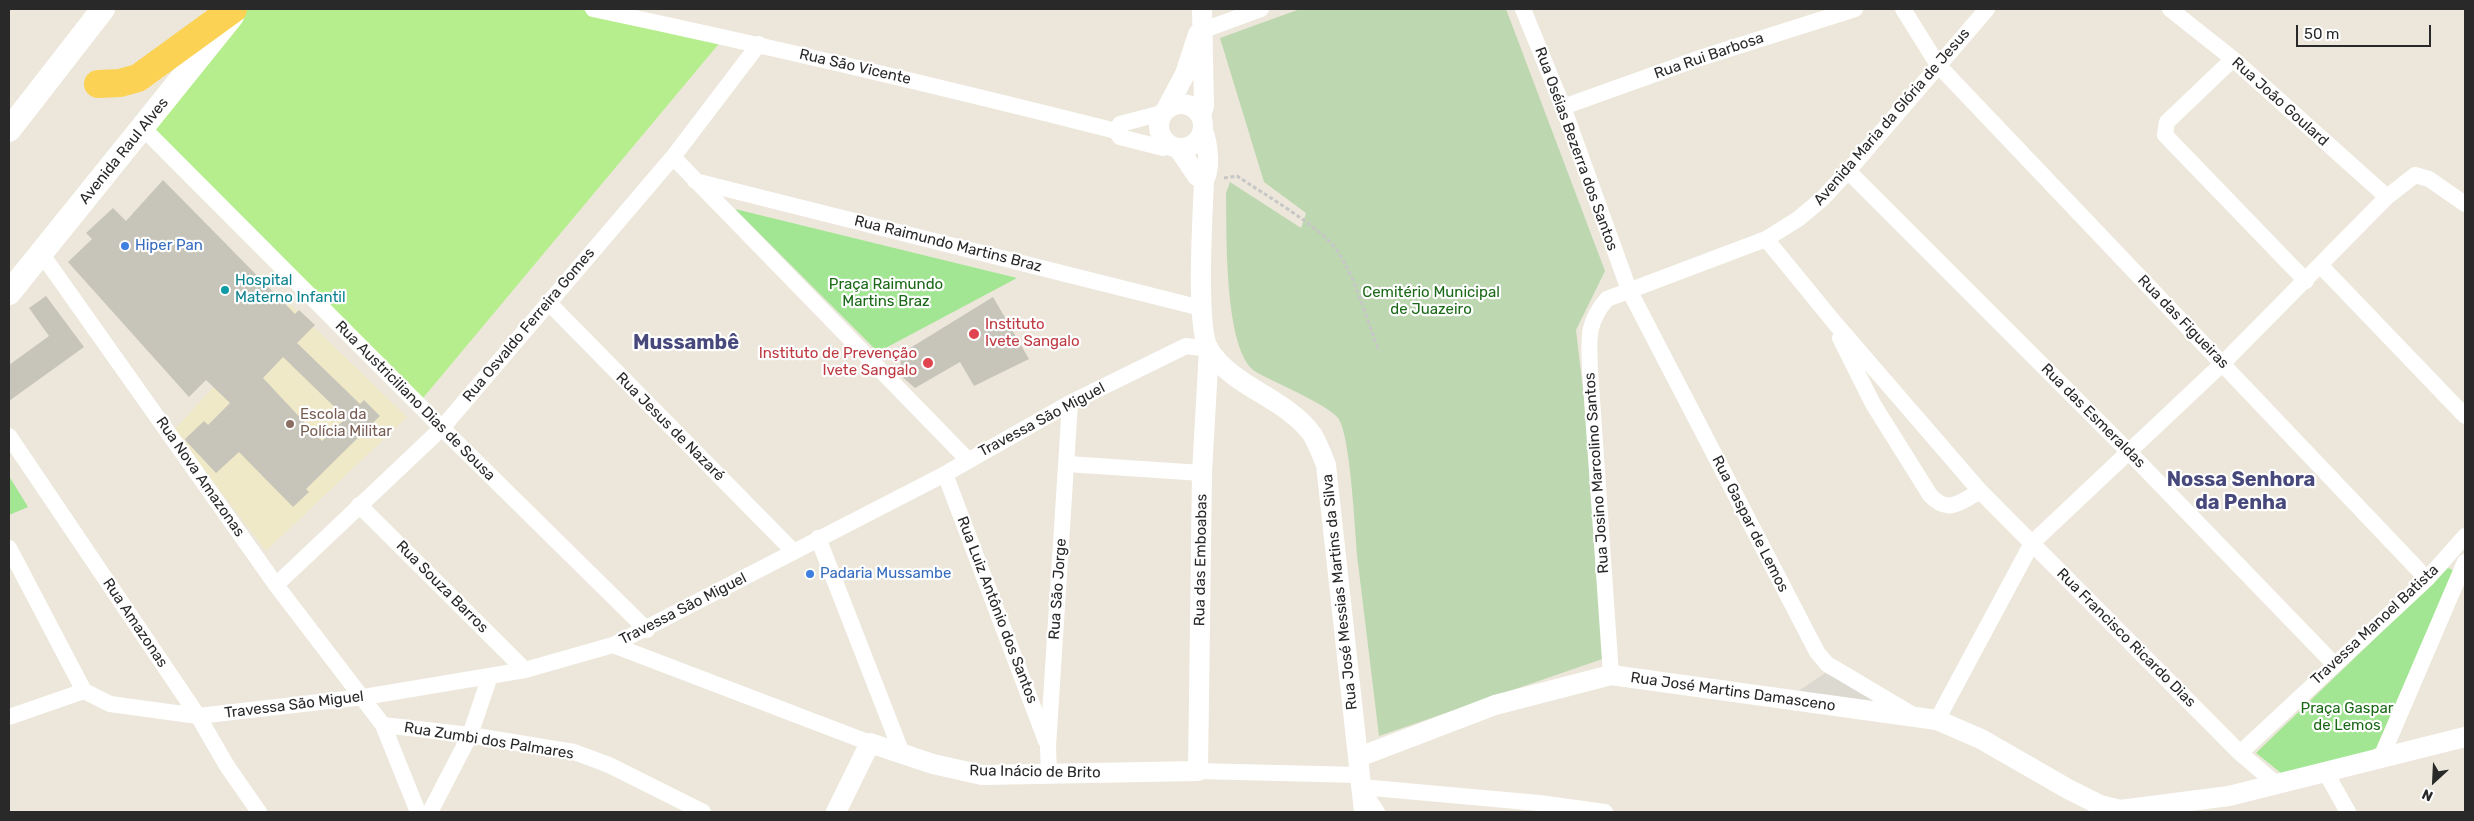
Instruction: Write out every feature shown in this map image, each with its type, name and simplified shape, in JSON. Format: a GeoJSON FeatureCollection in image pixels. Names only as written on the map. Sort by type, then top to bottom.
{"type":"FeatureCollection","features":[{"type":"Feature","properties":{"kind":"highway"},"geometry":{"type":"LineString","coordinates":[[98,84],[120,83],[138,78],[233,9]]}},
{"type":"Feature","properties":{"kind":"main road"},"geometry":{"type":"LineString","coordinates":[[9,130],[103,9]]}},
{"type":"Feature","properties":{"kind":"main road","name":"Avenida Raul Alves"},"geometry":{"type":"LineString","coordinates":[[9,293],[238,9]]}},
{"type":"Feature","properties":{"kind":"street","name":"Rua São Vicente"},"geometry":{"type":"LineString","coordinates":[[593,9],[759,44],[1116,131],[1120,137],[1163,148],[1175,148]]}},
{"type":"Feature","properties":{"kind":"street"},"geometry":{"type":"LineString","coordinates":[[1201,31],[1202,9]]}},
{"type":"Feature","properties":{"kind":"street"},"geometry":{"type":"LineString","coordinates":[[1204,180],[1197,176],[1175,148],[1165,142],[1158,128],[1164,111],[1185,74],[1197,35],[1201,31],[1261,9]]}},
{"type":"Feature","properties":{"kind":"street","name":"Rua Oséias Bezerra dos Santos"},"geometry":{"type":"LineString","coordinates":[[1523,9],[1563,107],[1629,290]]}},
{"type":"Feature","properties":{"kind":"street","name":"Rua Rui Barbosa"},"geometry":{"type":"LineString","coordinates":[[1563,107],[1700,58],[1855,9]]}},
{"type":"Feature","properties":{"kind":"street","name":"Rua das Figueiras"},"geometry":{"type":"LineString","coordinates":[[1903,9],[1938,65],[2427,579]]}},
{"type":"Feature","properties":{"kind":"street","name":"Avenida Maria da Glória de Jesus"},"geometry":{"type":"LineString","coordinates":[[1629,290],[1685,271],[1766,239],[1798,219],[1822,199],[1848,171],[1987,9]]}},
{"type":"Feature","properties":{"kind":"street","name":"Rua João Goulard"},"geometry":{"type":"LineString","coordinates":[[2170,9],[2233,59],[2387,197]]}},
{"type":"Feature","properties":{"kind":"street","name":"Rua José Messias Martins da Silva"},"geometry":{"type":"LineString","coordinates":[[1201,31],[1204,34],[1204,106],[1202,123],[1207,141],[1207,175],[1204,180],[1201,308],[1204,336],[1209,349],[1234,375],[1296,418],[1312,433],[1326,465],[1364,812]]}},
{"type":"Feature","properties":{"kind":"street","name":"Rua Osvaldo Ferreira Gomes"},"geometry":{"type":"LineString","coordinates":[[276,585],[442,428],[673,157],[759,44]]}},
{"type":"Feature","properties":{"kind":"street"},"geometry":{"type":"LineString","coordinates":[[2233,59],[2167,122],[2165,135],[2306,281]]}},
{"type":"Feature","properties":{"kind":"street"},"geometry":{"type":"LineString","coordinates":[[1116,131],[1120,124],[1164,111],[1182,103],[1190,105],[1202,123],[1194,144],[1175,148]]}},
{"type":"Feature","properties":{"kind":"street","name":"Rua Austriciliano Dias de Sousa"},"geometry":{"type":"LineString","coordinates":[[143,128],[442,428],[647,630]]}},
{"type":"Feature","properties":{"kind":"street"},"geometry":{"type":"LineString","coordinates":[[673,157],[968,460]]}},
{"type":"Feature","properties":{"kind":"street","name":"Rua das Esmeraldas"},"geometry":{"type":"LineString","coordinates":[[1848,171],[2129,452],[2334,664]]}},
{"type":"Feature","properties":{"kind":"street"},"geometry":{"type":"LineString","coordinates":[[1937,720],[2032,543],[2223,363],[2321,266],[2387,197],[2415,175],[2436,183],[2465,204]]}},
{"type":"Feature","properties":{"kind":"street","name":"Rua Raimundo Martins Braz"},"geometry":{"type":"LineString","coordinates":[[695,181],[1201,308]]}},
{"type":"Feature","properties":{"kind":"street","name":"Rua Francisco Ricardo Dias"},"geometry":{"type":"LineString","coordinates":[[1766,239],[1834,322],[1980,491],[2240,753],[2275,783]]}},
{"type":"Feature","properties":{"kind":"street","name":"Rua Nova Amazonas"},"geometry":{"type":"LineString","coordinates":[[41,253],[276,585],[364,697],[383,725],[418,812]]}},
{"type":"Feature","properties":{"kind":"street"},"geometry":{"type":"LineString","coordinates":[[2321,266],[2465,416]]}},
{"type":"Feature","properties":{"kind":"street","name":"Rua Josino Marcolino Santos"},"geometry":{"type":"LineString","coordinates":[[1611,675],[1589,330],[1596,311],[1607,299],[1629,290]]}},
{"type":"Feature","properties":{"kind":"street","name":"Rua Gaspar de Lemos"},"geometry":{"type":"LineString","coordinates":[[1629,290],[1816,652],[1827,664],[1915,717]]}},
{"type":"Feature","properties":{"kind":"street","name":"Rua Jesus de Nazaré"},"geometry":{"type":"LineString","coordinates":[[548,302],[793,551]]}},
{"type":"Feature","properties":{"kind":"street","name":"Rua Francisco Ricardo Dias"},"geometry":{"type":"LineString","coordinates":[[1834,322],[1873,404],[1930,496],[1938,503],[1947,506],[1960,502],[1980,491]]}},
{"type":"Feature","properties":{"kind":"street","name":"Travessa São Miguel"},"geometry":{"type":"LineString","coordinates":[[84,691],[110,704],[198,716],[364,697],[490,676],[525,670],[613,645],[647,630],[793,551],[945,474],[1070,403],[1186,346],[1209,349]]}},
{"type":"Feature","properties":{"kind":"street","name":"Rua das Emboabas"},"geometry":{"type":"LineString","coordinates":[[1198,771],[1202,473],[1209,349]]}},
{"type":"Feature","properties":{"kind":"street","name":"Rua São Jorge"},"geometry":{"type":"LineString","coordinates":[[1049,775],[1048,746],[1070,403]]}},
{"type":"Feature","properties":{"kind":"street","name":"Rua Amazonas"},"geometry":{"type":"LineString","coordinates":[[9,436],[198,716],[227,766],[259,812]]}},
{"type":"Feature","properties":{"kind":"street"},"geometry":{"type":"LineString","coordinates":[[1067,464],[1202,473]]}},
{"type":"Feature","properties":{"kind":"street","name":"Rua Luiz Antônio dos Santos"},"geometry":{"type":"LineString","coordinates":[[945,474],[1048,746]]}},
{"type":"Feature","properties":{"kind":"street","name":"Rua Souza Barros"},"geometry":{"type":"LineString","coordinates":[[359,505],[525,670]]}},
{"type":"Feature","properties":{"kind":"street","name":"Travessa Manoel Batista"},"geometry":{"type":"LineString","coordinates":[[2240,753],[2427,579],[2465,536]]}},
{"type":"Feature","properties":{"kind":"street"},"geometry":{"type":"LineString","coordinates":[[818,538],[903,756]]}},
{"type":"Feature","properties":{"kind":"street"},"geometry":{"type":"LineString","coordinates":[[9,548],[84,691],[9,717]]}},
{"type":"Feature","properties":{"kind":"street"},"geometry":{"type":"LineString","coordinates":[[2446,557],[2465,558]]}},
{"type":"Feature","properties":{"kind":"street"},"geometry":{"type":"LineString","coordinates":[[2381,758],[2465,562]]}},
{"type":"Feature","properties":{"kind":"street","name":"Rua Inácio de Brito"},"geometry":{"type":"LineString","coordinates":[[613,645],[903,756],[982,775],[1198,771],[1360,773],[1542,808],[1605,812]]}},
{"type":"Feature","properties":{"kind":"street","name":"Rua José Martins Damasceno"},"geometry":{"type":"LineString","coordinates":[[1360,773],[1495,705],[1611,675],[1937,720],[1981,739],[2068,789],[2097,808],[2120,811]]}},
{"type":"Feature","properties":{"kind":"street"},"geometry":{"type":"LineString","coordinates":[[430,812],[470,735],[490,676]]}},
{"type":"Feature","properties":{"kind":"street","name":"Rua Zumbi dos Palmares"},"geometry":{"type":"LineString","coordinates":[[383,725],[470,735],[574,752],[609,764],[702,812]]}},
{"type":"Feature","properties":{"kind":"street"},"geometry":{"type":"LineString","coordinates":[[2120,811],[2228,796],[2465,737]]}},
{"type":"Feature","properties":{"kind":"street"},"geometry":{"type":"LineString","coordinates":[[836,812],[870,743]]}},
{"type":"Feature","properties":{"kind":"street"},"geometry":{"type":"LineString","coordinates":[[1360,773],[1377,812]]}},
{"type":"Feature","properties":{"kind":"street"},"geometry":{"type":"LineString","coordinates":[[2326,773],[2348,812]]}},
{"type":"Feature","properties":{"kind":"path"},"geometry":{"type":"LineString","coordinates":[[1204,180],[1237,176],[1317,231],[1334,247],[1346,266],[1379,351]]}},
{"type":"Feature","properties":{"kind":"shaded area","name":"Escola da Polícia Militar"},"geometry":{"type":"Polygon","coordinates":[[[290,304],[407,417],[266,551],[174,430],[290,304]]]}},
{"type":"Feature","properties":{"kind":"shaded area"},"geometry":{"type":"Polygon","coordinates":[[[1825,673],[1883,701],[1879,706],[1797,692],[1825,673]]]}},
{"type":"Feature","properties":{"kind":"green space"},"geometry":{"type":"Polygon","coordinates":[[[231,9],[578,9],[722,40],[423,398],[143,118],[231,9]]]}},
{"type":"Feature","properties":{"kind":"green space","name":"Cemitério Municipal de Juazeiro"},"geometry":{"type":"Polygon","coordinates":[[[1300,9],[1506,9],[1605,271],[1576,330],[1614,655],[1379,736],[1358,563],[1352,487],[1342,428],[1338,418],[1323,406],[1256,372],[1245,360],[1232,316],[1227,260],[1226,193],[1230,182],[1301,228],[1306,213],[1264,182],[1220,38],[1300,9]]]}},
{"type":"Feature","properties":{"kind":"green space","name":"Praça Raimundo Martins Braz"},"geometry":{"type":"Polygon","coordinates":[[[735,209],[1017,278],[878,352],[735,209]]]}},
{"type":"Feature","properties":{"kind":"green space"},"geometry":{"type":"Polygon","coordinates":[[[9,476],[28,507],[9,515],[9,476]]]}},
{"type":"Feature","properties":{"kind":"green space","name":"Praça Gaspar de Lemos"},"geometry":{"type":"Polygon","coordinates":[[[2448,568],[2455,571],[2376,748],[2369,752],[2281,773],[2256,753],[2448,568]]]}},
{"type":"Feature","properties":{"kind":"building"},"geometry":{"type":"Polygon","coordinates":[[[163,180],[295,314],[299,310],[315,325],[297,343],[360,404],[364,400],[380,416],[306,489],[309,492],[293,507],[239,452],[216,473],[186,441],[185,439],[204,421],[208,425],[230,403],[206,380],[189,397],[68,262],[92,239],[86,233],[113,208],[126,221],[163,180]],[[283,357],[263,378],[322,441],[346,418],[283,357]]]}},
{"type":"Feature","properties":{"kind":"building"},"geometry":{"type":"Polygon","coordinates":[[[46,296],[84,347],[9,401],[9,365],[49,336],[29,308],[46,296]]]}},
{"type":"Feature","properties":{"kind":"building","name":"Instituto Ivete Sangalo"},"geometry":{"type":"Polygon","coordinates":[[[993,297],[1029,359],[974,386],[960,362],[915,388],[899,374],[902,353],[993,297]]]}},
{"type":"Feature","properties":{"kind":"place","name":"Hiper Pan"},"geometry":{"type":"Point","coordinates":[125,246]}},
{"type":"Feature","properties":{"kind":"place","name":"Hospital Materno Infantil"},"geometry":{"type":"Point","coordinates":[225,290]}},
{"type":"Feature","properties":{"kind":"place","name":"Instituto Ivete Sangalo"},"geometry":{"type":"Point","coordinates":[974,334]}},
{"type":"Feature","properties":{"kind":"place","name":"Instituto de Prevenção Ivete Sangalo"},"geometry":{"type":"Point","coordinates":[928,363]}},
{"type":"Feature","properties":{"kind":"place","name":"Escola da Polícia Militar"},"geometry":{"type":"Point","coordinates":[290,424]}},
{"type":"Feature","properties":{"kind":"place","name":"Padaria Mussambe"},"geometry":{"type":"Point","coordinates":[810,574]}},
{"type":"Feature","properties":{"kind":"district","name":"Mussambê"},"geometry":{"type":"Point","coordinates":[686,343]}},
{"type":"Feature","properties":{"kind":"district","name":"Nossa Senhora da Penha"},"geometry":{"type":"Point","coordinates":[2241,492]}}]}
